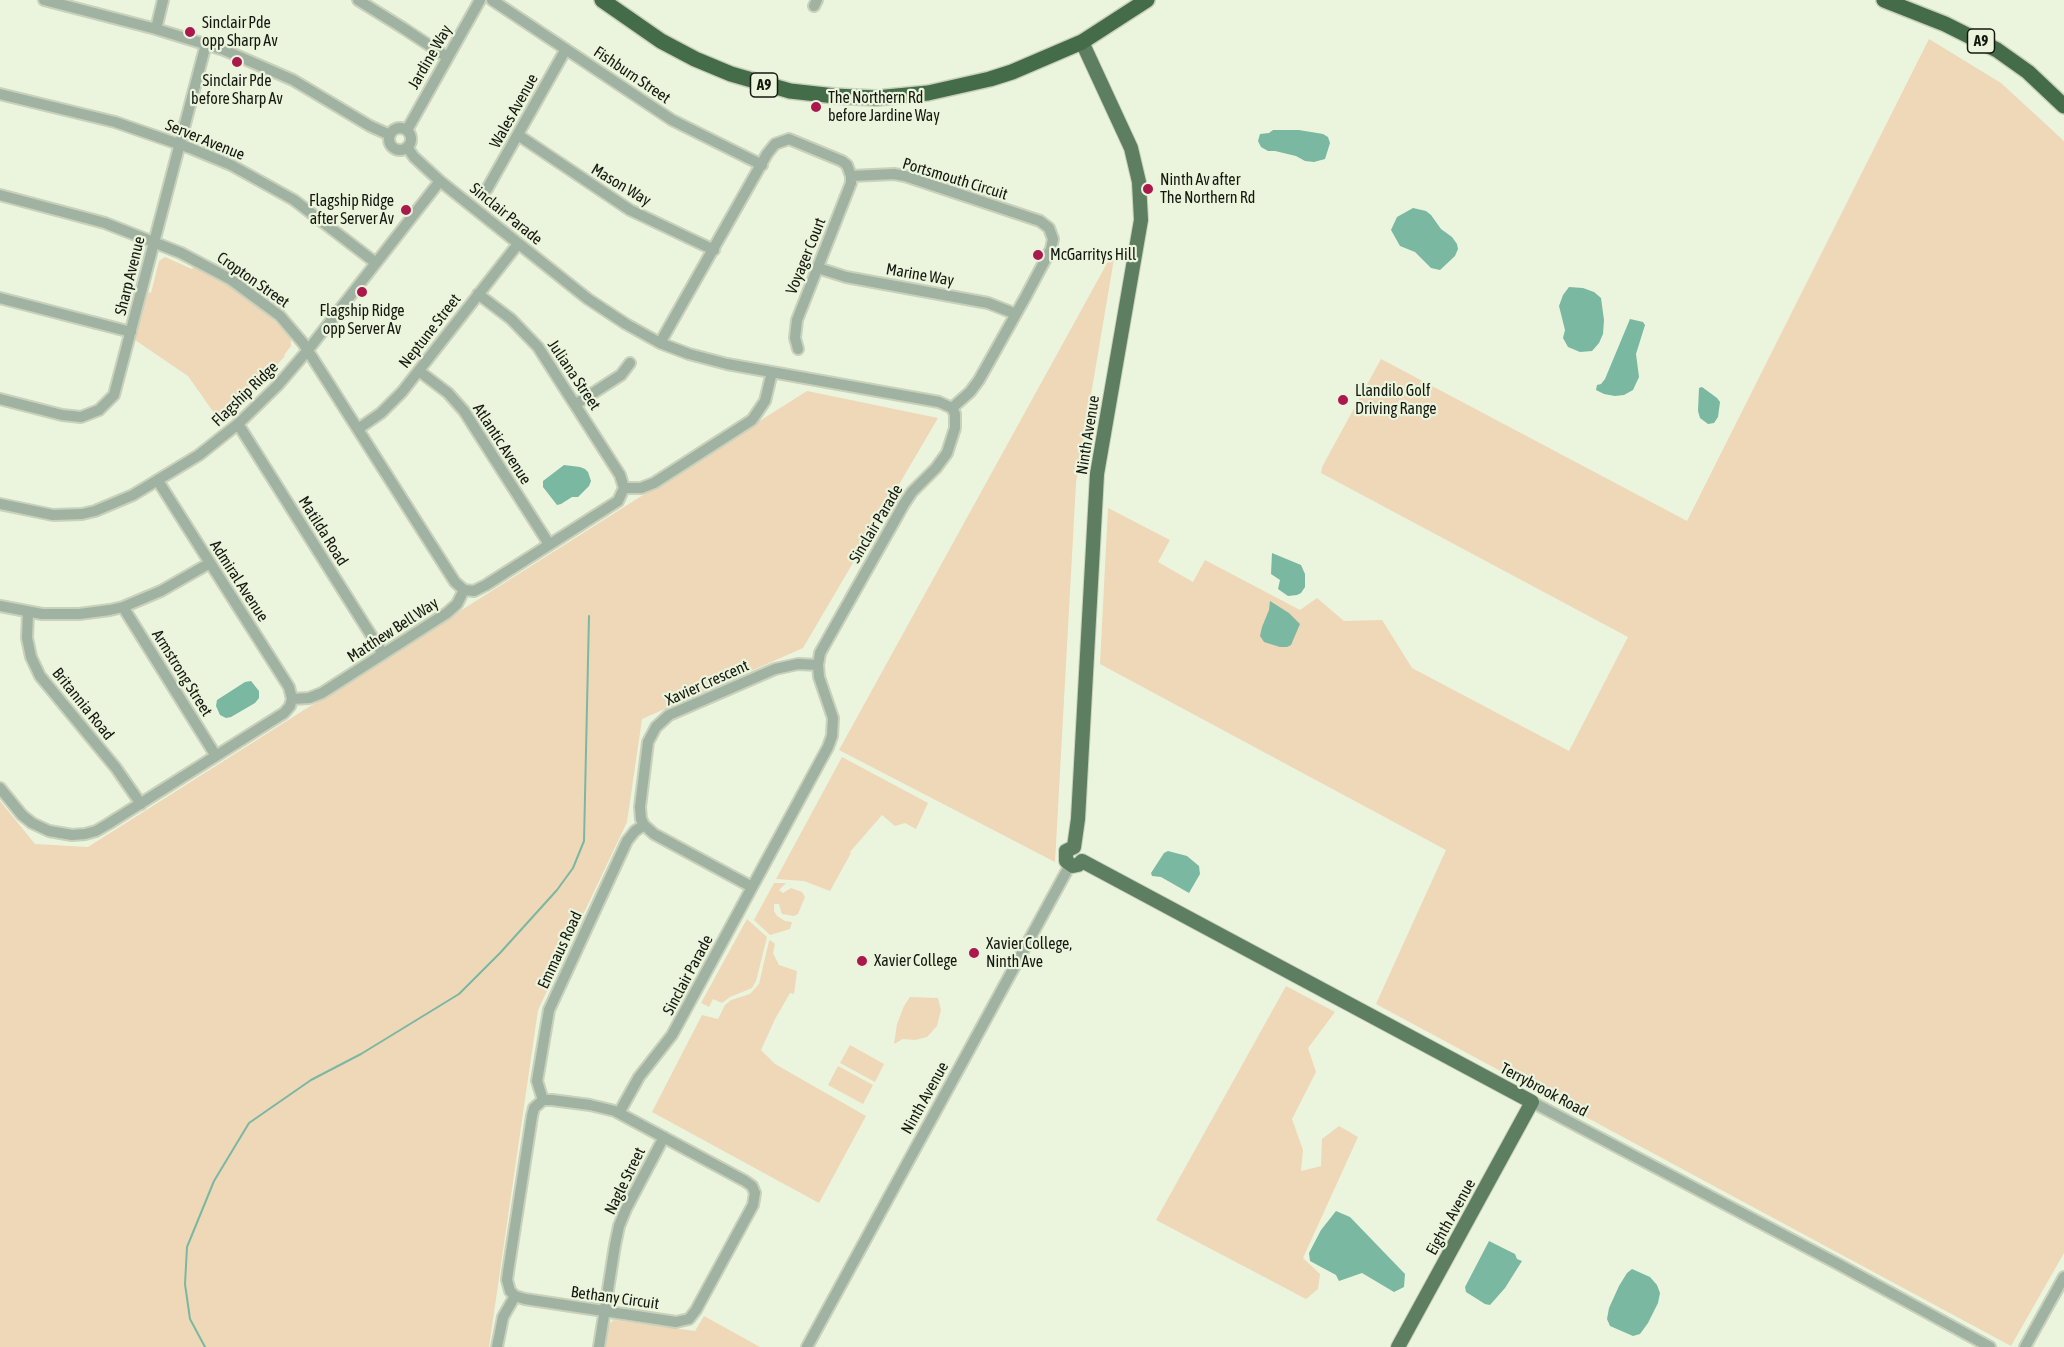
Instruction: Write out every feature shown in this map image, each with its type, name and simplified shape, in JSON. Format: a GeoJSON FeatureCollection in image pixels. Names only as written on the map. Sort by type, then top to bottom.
{"type":"FeatureCollection","features":[{"type":"Feature","properties":{"kind":"highway","name":"A9"},"geometry":{"type":"LineString","coordinates":[[602,0],[661,41],[711,67],[770,86],[799,92],[876,98],[928,93],[1012,72],[1082,42],[1147,0]]}},
{"type":"Feature","properties":{"kind":"highway","name":"A9"},"geometry":{"type":"LineString","coordinates":[[1884,0],[1945,24],[1997,50],[2028,72],[2064,106]]}},
{"type":"Feature","properties":{"kind":"main road","name":"Ninth Avenue"},"geometry":{"type":"LineString","coordinates":[[1076,863],[1066,861],[1065,854],[1068,849],[1074,847],[1078,819],[1098,474],[1141,220],[1139,182],[1131,148],[1082,42]]}},
{"type":"Feature","properties":{"kind":"main road","name":"Terrybrook Road"},"geometry":{"type":"LineString","coordinates":[[1076,863],[1532,1102]]}},
{"type":"Feature","properties":{"kind":"main road","name":"Eighth Avenue"},"geometry":{"type":"LineString","coordinates":[[1398,1347],[1532,1102]]}},
{"type":"Feature","properties":{"kind":"street"},"geometry":{"type":"LineString","coordinates":[[44,0],[206,44],[271,69],[317,93],[369,126],[390,135]]}},
{"type":"Feature","properties":{"kind":"street"},"geometry":{"type":"LineString","coordinates":[[156,29],[163,0]]}},
{"type":"Feature","properties":{"kind":"street","name":"Jardine Way"},"geometry":{"type":"LineString","coordinates":[[407,130],[480,0]]}},
{"type":"Feature","properties":{"kind":"street","name":"Fishburn Street"},"geometry":{"type":"LineString","coordinates":[[492,0],[672,120],[762,165]]}},
{"type":"Feature","properties":{"kind":"street"},"geometry":{"type":"LineString","coordinates":[[361,1],[447,57]]}},
{"type":"Feature","properties":{"kind":"street","name":"Sharp Avenue"},"geometry":{"type":"LineString","coordinates":[[0,399],[81,417],[99,410],[108,403],[118,385],[206,44]]}},
{"type":"Feature","properties":{"kind":"street","name":"Wales Avenue"},"geometry":{"type":"LineString","coordinates":[[487,189],[566,49]]}},
{"type":"Feature","properties":{"kind":"street","name":"Server Avenue"},"geometry":{"type":"LineString","coordinates":[[0,94],[115,123],[179,144],[231,165],[309,210],[376,263]]}},
{"type":"Feature","properties":{"kind":"street"},"geometry":{"type":"LineString","coordinates":[[398,128],[407,130],[411,139],[407,147],[401,150],[394,148],[390,142],[390,135],[398,128]]}},
{"type":"Feature","properties":{"kind":"street","name":"Mason Way"},"geometry":{"type":"LineString","coordinates":[[518,135],[630,210],[714,250]]}},
{"type":"Feature","properties":{"kind":"street"},"geometry":{"type":"LineString","coordinates":[[660,343],[775,144],[789,139],[842,161],[847,165],[852,176]]}},
{"type":"Feature","properties":{"kind":"street","name":"Sinclair Parade"},"geometry":{"type":"LineString","coordinates":[[407,147],[414,157],[440,181],[518,244],[602,309],[660,343],[706,359],[939,402],[952,408],[956,419],[947,453],[904,504],[824,644],[818,665],[822,687],[833,718],[832,736],[822,759],[672,1035],[639,1077],[619,1113]]}},
{"type":"Feature","properties":{"kind":"street","name":"Portsmouth Circuit"},"geometry":{"type":"LineString","coordinates":[[852,176],[894,174],[905,176],[1040,221],[1047,226],[1052,235],[1051,249],[975,386],[952,408]]}},
{"type":"Feature","properties":{"kind":"street","name":"Voyager Court"},"geometry":{"type":"LineString","coordinates":[[798,349],[795,338],[797,320],[852,176]]}},
{"type":"Feature","properties":{"kind":"street","name":"Flagship Ridge"},"geometry":{"type":"LineString","coordinates":[[0,504],[53,515],[82,514],[110,506],[158,481],[199,455],[237,424],[278,385],[440,181]]}},
{"type":"Feature","properties":{"kind":"street","name":"Cropton Street"},"geometry":{"type":"LineString","coordinates":[[0,195],[92,219],[195,260],[242,287],[286,322],[308,350],[455,582],[464,590]]}},
{"type":"Feature","properties":{"kind":"street","name":"Neptune Street"},"geometry":{"type":"LineString","coordinates":[[358,429],[391,404],[518,244]]}},
{"type":"Feature","properties":{"kind":"street","name":"Marine Way"},"geometry":{"type":"LineString","coordinates":[[818,268],[846,277],[988,303],[1016,314]]}},
{"type":"Feature","properties":{"kind":"street","name":"Juliana Street"},"geometry":{"type":"LineString","coordinates":[[478,294],[511,319],[538,347],[620,475],[624,488]]}},
{"type":"Feature","properties":{"kind":"street"},"geometry":{"type":"LineString","coordinates":[[0,298],[131,332]]}},
{"type":"Feature","properties":{"kind":"street"},"geometry":{"type":"LineString","coordinates":[[576,404],[621,375],[630,363]]}},
{"type":"Feature","properties":{"kind":"street","name":"Atlantic Avenue"},"geometry":{"type":"LineString","coordinates":[[419,371],[448,393],[464,411],[549,544]]}},
{"type":"Feature","properties":{"kind":"street"},"geometry":{"type":"LineString","coordinates":[[464,590],[474,591],[480,588],[618,501],[624,488],[641,488],[654,483],[752,420],[765,400],[772,372]]}},
{"type":"Feature","properties":{"kind":"street","name":"Matilda Road"},"geometry":{"type":"LineString","coordinates":[[237,424],[383,654]]}},
{"type":"Feature","properties":{"kind":"street","name":"Admiral Avenue"},"geometry":{"type":"LineString","coordinates":[[158,481],[289,687],[292,699]]}},
{"type":"Feature","properties":{"kind":"street"},"geometry":{"type":"LineString","coordinates":[[0,606],[28,613],[79,614],[123,607],[162,591],[210,563]]}},
{"type":"Feature","properties":{"kind":"street","name":"Matthew Bell Way"},"geometry":{"type":"LineString","coordinates":[[292,699],[315,696],[383,654],[447,613],[457,604],[464,590]]}},
{"type":"Feature","properties":{"kind":"street","name":"Armstrong Street"},"geometry":{"type":"LineString","coordinates":[[123,607],[216,756]]}},
{"type":"Feature","properties":{"kind":"street","name":"Britannia Road"},"geometry":{"type":"LineString","coordinates":[[28,613],[27,638],[31,657],[40,676],[116,768],[141,804]]}},
{"type":"Feature","properties":{"kind":"street","name":"Xavier Crescent"},"geometry":{"type":"LineString","coordinates":[[644,825],[640,807],[646,751],[651,735],[662,721],[669,715],[775,669],[798,664],[818,665]]}},
{"type":"Feature","properties":{"kind":"street"},"geometry":{"type":"LineString","coordinates":[[0,788],[22,815],[40,828],[58,834],[72,835],[96,831],[284,713],[292,699]]}},
{"type":"Feature","properties":{"kind":"street"},"geometry":{"type":"LineString","coordinates":[[644,825],[654,834],[752,887]]}},
{"type":"Feature","properties":{"kind":"street","name":"Emmaus Road"},"geometry":{"type":"LineString","coordinates":[[543,1100],[537,1081],[549,1010],[627,840],[634,831],[644,825]]}},
{"type":"Feature","properties":{"kind":"street","name":"Ninth Avenue"},"geometry":{"type":"LineString","coordinates":[[807,1347],[1076,863]]}},
{"type":"Feature","properties":{"kind":"street"},"geometry":{"type":"LineString","coordinates":[[497,1347],[503,1317],[515,1296],[509,1288],[508,1272],[532,1112],[543,1100]]}},
{"type":"Feature","properties":{"kind":"street","name":"Bethany Circuit"},"geometry":{"type":"LineString","coordinates":[[515,1296],[676,1322],[689,1319],[753,1205],[755,1193],[749,1184],[619,1113],[590,1105],[543,1100]]}},
{"type":"Feature","properties":{"kind":"street","name":"Terrybrook Road"},"geometry":{"type":"LineString","coordinates":[[1532,1102],[1828,1258],[1990,1347]]}},
{"type":"Feature","properties":{"kind":"street","name":"Nagle Street"},"geometry":{"type":"LineString","coordinates":[[599,1347],[615,1245],[622,1218],[664,1137]]}},
{"type":"Feature","properties":{"kind":"street"},"geometry":{"type":"LineString","coordinates":[[2025,1347],[2064,1277]]}},
{"type":"Feature","properties":{"kind":"shaded area"},"geometry":{"type":"Polygon","coordinates":[[[1929,39],[2001,83],[2064,141],[2064,1253],[2011,1346],[1376,1004],[1446,850],[1100,664],[1108,508],[1170,540],[1158,562],[1193,582],[1205,560],[1300,610],[1317,598],[1344,621],[1382,620],[1412,668],[1569,751],[1628,637],[1321,473],[1322,467],[1381,359],[1687,521],[1929,39]]]}},
{"type":"Feature","properties":{"kind":"shaded area"},"geometry":{"type":"Polygon","coordinates":[[[1273,130],[1299,130],[1323,134],[1328,137],[1330,143],[1325,159],[1314,162],[1305,161],[1296,156],[1268,151],[1261,147],[1258,141],[1260,134],[1273,130]]]}},
{"type":"Feature","properties":{"kind":"shaded area"},"geometry":{"type":"Polygon","coordinates":[[[1413,208],[1426,211],[1431,215],[1441,229],[1457,244],[1458,249],[1455,256],[1440,270],[1431,268],[1415,252],[1400,246],[1391,230],[1397,217],[1413,208]]]}},
{"type":"Feature","properties":{"kind":"shaded area"},"geometry":{"type":"Polygon","coordinates":[[[1116,247],[1076,483],[1055,862],[839,750],[1116,247]]]}},
{"type":"Feature","properties":{"kind":"shaded area"},"geometry":{"type":"Polygon","coordinates":[[[165,257],[192,269],[194,266],[241,293],[260,307],[291,337],[291,346],[285,356],[244,400],[219,420],[188,376],[135,340],[159,261],[165,257]]]}},
{"type":"Feature","properties":{"kind":"shaded area"},"geometry":{"type":"Polygon","coordinates":[[[1569,287],[1583,288],[1594,292],[1601,298],[1603,334],[1592,351],[1580,352],[1568,347],[1563,338],[1565,330],[1559,306],[1569,287]]]}},
{"type":"Feature","properties":{"kind":"shaded area"},"geometry":{"type":"Polygon","coordinates":[[[1630,319],[1643,322],[1645,325],[1636,354],[1639,377],[1633,390],[1624,395],[1604,394],[1596,390],[1597,385],[1605,379],[1630,319]]]}},
{"type":"Feature","properties":{"kind":"shaded area"},"geometry":{"type":"Polygon","coordinates":[[[1702,387],[1720,402],[1718,417],[1714,423],[1708,424],[1700,418],[1699,388],[1702,387]]]}},
{"type":"Feature","properties":{"kind":"shaded area"},"geometry":{"type":"Polygon","coordinates":[[[807,391],[938,418],[803,648],[642,719],[627,822],[538,1010],[489,1347],[0,1347],[0,801],[35,844],[88,847],[807,391]]]}},
{"type":"Feature","properties":{"kind":"shaded area"},"geometry":{"type":"Polygon","coordinates":[[[564,465],[585,469],[591,481],[578,497],[572,497],[557,505],[543,487],[543,481],[564,465]]]}},
{"type":"Feature","properties":{"kind":"shaded area"},"geometry":{"type":"Polygon","coordinates":[[[1272,553],[1301,565],[1305,574],[1305,587],[1301,593],[1288,596],[1278,589],[1280,580],[1271,574],[1272,553]]]}},
{"type":"Feature","properties":{"kind":"shaded area"},"geometry":{"type":"Polygon","coordinates":[[[1270,601],[1289,613],[1300,624],[1291,645],[1287,647],[1264,642],[1260,636],[1270,601]]]}},
{"type":"Feature","properties":{"kind":"shaded area"},"geometry":{"type":"Polygon","coordinates":[[[251,681],[259,691],[259,698],[255,703],[231,717],[226,718],[220,715],[216,706],[217,700],[245,682],[251,681]]]}},
{"type":"Feature","properties":{"kind":"shaded area"},"geometry":{"type":"Polygon","coordinates":[[[842,757],[928,803],[916,829],[905,823],[895,826],[882,815],[850,852],[830,891],[804,881],[776,879],[842,757]]]}},
{"type":"Feature","properties":{"kind":"shaded area"},"geometry":{"type":"Polygon","coordinates":[[[1168,851],[1187,856],[1199,866],[1200,874],[1189,893],[1161,877],[1152,876],[1151,873],[1164,853],[1168,851]]]}},
{"type":"Feature","properties":{"kind":"shaded area"},"geometry":{"type":"Polygon","coordinates":[[[774,883],[786,883],[779,890],[783,893],[791,888],[802,892],[805,897],[798,914],[794,916],[782,914],[779,904],[774,904],[777,916],[792,922],[790,929],[770,935],[754,920],[774,883]]]}},
{"type":"Feature","properties":{"kind":"shaded area"},"geometry":{"type":"Polygon","coordinates":[[[747,919],[767,937],[756,981],[752,988],[722,1003],[713,999],[709,1007],[701,1003],[747,919]]]}},
{"type":"Feature","properties":{"kind":"shaded area"},"geometry":{"type":"Polygon","coordinates":[[[770,940],[775,944],[773,953],[779,965],[797,971],[794,994],[790,993],[761,1050],[775,1064],[866,1116],[819,1203],[652,1112],[702,1015],[718,1019],[725,1005],[731,1000],[750,994],[759,984],[770,940]]]}},
{"type":"Feature","properties":{"kind":"shaded area"},"geometry":{"type":"Polygon","coordinates":[[[1286,986],[1335,1012],[1308,1048],[1316,1072],[1292,1119],[1303,1150],[1301,1171],[1321,1166],[1322,1139],[1339,1126],[1358,1137],[1303,1258],[1320,1274],[1318,1289],[1306,1299],[1156,1220],[1286,986]]]}},
{"type":"Feature","properties":{"kind":"shaded area"},"geometry":{"type":"Polygon","coordinates":[[[910,997],[938,998],[941,1010],[937,1026],[927,1037],[915,1040],[903,1039],[894,1044],[897,1024],[910,997]]]}},
{"type":"Feature","properties":{"kind":"shaded area"},"geometry":{"type":"Polygon","coordinates":[[[850,1045],[884,1064],[875,1082],[840,1063],[850,1045]]]}},
{"type":"Feature","properties":{"kind":"shaded area"},"geometry":{"type":"Polygon","coordinates":[[[838,1066],[873,1085],[863,1104],[828,1085],[838,1066]]]}},
{"type":"Feature","properties":{"kind":"shaded area"},"geometry":{"type":"Polygon","coordinates":[[[1336,1211],[1350,1217],[1405,1274],[1404,1287],[1394,1292],[1362,1273],[1339,1281],[1336,1275],[1310,1261],[1309,1253],[1321,1230],[1336,1211]]]}},
{"type":"Feature","properties":{"kind":"shaded area"},"geometry":{"type":"Polygon","coordinates":[[[1489,1241],[1515,1254],[1517,1259],[1522,1261],[1505,1288],[1490,1305],[1466,1292],[1465,1287],[1489,1241]]]}},
{"type":"Feature","properties":{"kind":"shaded area"},"geometry":{"type":"Polygon","coordinates":[[[1632,1269],[1650,1277],[1660,1293],[1658,1303],[1648,1323],[1640,1334],[1633,1336],[1610,1326],[1607,1319],[1609,1308],[1619,1286],[1632,1269]]]}},
{"type":"Feature","properties":{"kind":"shaded area"},"geometry":{"type":"Polygon","coordinates":[[[704,1316],[760,1347],[605,1347],[608,1327],[614,1320],[695,1331],[704,1316]]]}},
{"type":"Feature","properties":{"kind":"waterway"},"geometry":{"type":"LineString","coordinates":[[205,1347],[190,1319],[185,1284],[187,1247],[214,1181],[249,1123],[311,1080],[361,1054],[459,994],[500,953],[557,890],[573,868],[584,841],[589,616]]}},
{"type":"Feature","properties":{"kind":"place","name":"Sinclair Pde opp Sharp Av"},"geometry":{"type":"Point","coordinates":[190,32]}},
{"type":"Feature","properties":{"kind":"place","name":"Sinclair Pde before Sharp Av"},"geometry":{"type":"Point","coordinates":[237,62]}},
{"type":"Feature","properties":{"kind":"place","name":"The Northern Rd before Jardine Way"},"geometry":{"type":"Point","coordinates":[816,107]}},
{"type":"Feature","properties":{"kind":"place","name":"Ninth Av after The Northern Rd"},"geometry":{"type":"Point","coordinates":[1148,189]}},
{"type":"Feature","properties":{"kind":"place","name":"Flagship Ridge after Server Av"},"geometry":{"type":"Point","coordinates":[406,210]}},
{"type":"Feature","properties":{"kind":"place","name":"McGarritys Hill"},"geometry":{"type":"Point","coordinates":[1038,255]}},
{"type":"Feature","properties":{"kind":"place","name":"Flagship Ridge opp Server Av"},"geometry":{"type":"Point","coordinates":[362,292]}},
{"type":"Feature","properties":{"kind":"place","name":"Llandilo Golf Driving Range"},"geometry":{"type":"Point","coordinates":[1343,400]}},
{"type":"Feature","properties":{"kind":"place","name":"Xavier College, Ninth Ave"},"geometry":{"type":"Point","coordinates":[974,953]}},
{"type":"Feature","properties":{"kind":"place","name":"Xavier College"},"geometry":{"type":"Point","coordinates":[862,961]}}]}
